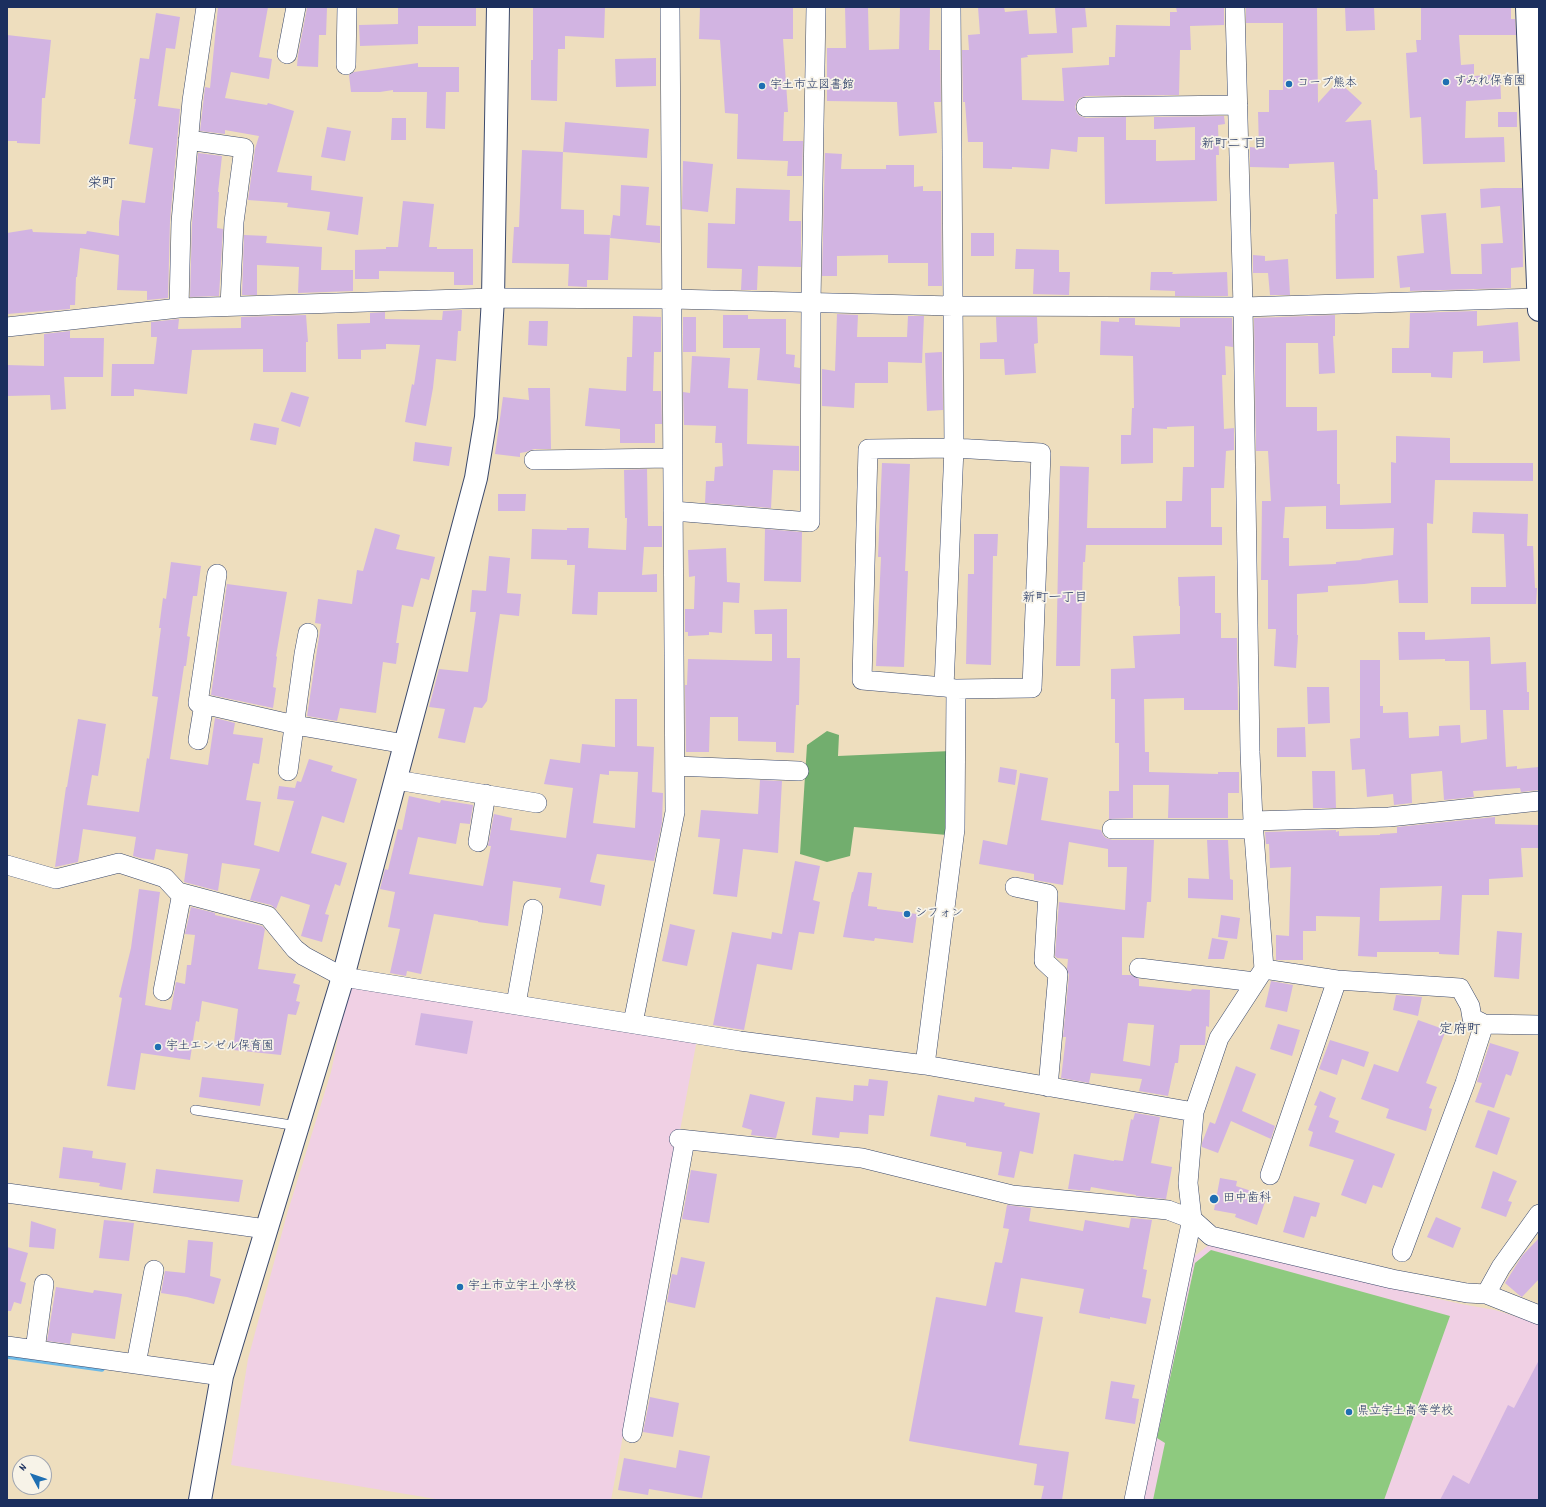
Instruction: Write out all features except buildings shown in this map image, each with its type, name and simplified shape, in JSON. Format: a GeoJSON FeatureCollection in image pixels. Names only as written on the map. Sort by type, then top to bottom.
{"type":"FeatureCollection","features":[{"type":"Feature","properties":{"kind":"street"},"geometry":{"type":"LineString","coordinates":[[179,308],[181,222],[188,140],[192,101],[206,7]]}},
{"type":"Feature","properties":{"kind":"street"},"geometry":{"type":"LineString","coordinates":[[287,54],[296,7]]}},
{"type":"Feature","properties":{"kind":"street"},"geometry":{"type":"LineString","coordinates":[[346,65],[347,7]]}},
{"type":"Feature","properties":{"kind":"street"},"geometry":{"type":"LineString","coordinates":[[200,1500],[222,1376],[343,977],[476,478],[486,417],[493,298],[498,7]]}},
{"type":"Feature","properties":{"kind":"street"},"geometry":{"type":"LineString","coordinates":[[633,1023],[675,812],[670,7]]}},
{"type":"Feature","properties":{"kind":"street"},"geometry":{"type":"LineString","coordinates":[[673,511],[810,522],[811,302],[816,7]]}},
{"type":"Feature","properties":{"kind":"street"},"geometry":{"type":"LineString","coordinates":[[925,1065],[955,829],[950,688],[954,448],[951,7]]}},
{"type":"Feature","properties":{"kind":"street"},"geometry":{"type":"LineString","coordinates":[[1134,1500],[1192,1219],[1188,1183],[1194,1112],[1219,1038],[1260,975],[1250,752],[1243,307],[1236,7]]}},
{"type":"Feature","properties":{"kind":"street"},"geometry":{"type":"LineString","coordinates":[[7,326],[179,308],[493,298],[672,299],[953,306],[1243,307],[1539,302],[1527,7]]}},
{"type":"Feature","properties":{"kind":"street"},"geometry":{"type":"LineString","coordinates":[[1086,107],[1238,105]]}},
{"type":"Feature","properties":{"kind":"street"},"geometry":{"type":"LineString","coordinates":[[188,140],[244,148],[234,222],[230,306]]}},
{"type":"Feature","properties":{"kind":"street"},"geometry":{"type":"LineString","coordinates":[[954,448],[1041,452],[1032,688],[950,688],[862,680],[868,449],[954,448]]}},
{"type":"Feature","properties":{"kind":"street"},"geometry":{"type":"LineString","coordinates":[[534,460],[672,458]]}},
{"type":"Feature","properties":{"kind":"street"},"geometry":{"type":"LineString","coordinates":[[217,574],[198,703],[295,725],[405,744]]}},
{"type":"Feature","properties":{"kind":"street"},"geometry":{"type":"LineString","coordinates":[[288,771],[308,633]]}},
{"type":"Feature","properties":{"kind":"street"},"geometry":{"type":"LineString","coordinates":[[198,740],[204,704]]}},
{"type":"Feature","properties":{"kind":"street"},"geometry":{"type":"LineString","coordinates":[[675,766],[798,771]]}},
{"type":"Feature","properties":{"kind":"street"},"geometry":{"type":"LineString","coordinates":[[396,780],[537,803]]}},
{"type":"Feature","properties":{"kind":"street"},"geometry":{"type":"LineString","coordinates":[[478,842],[486,794]]}},
{"type":"Feature","properties":{"kind":"street"},"geometry":{"type":"LineString","coordinates":[[1112,828],[1253,825],[1389,817],[1539,800]]}},
{"type":"Feature","properties":{"kind":"street"},"geometry":{"type":"LineString","coordinates":[[7,865],[56,879],[119,863],[165,878],[178,892],[182,894],[268,916],[295,949],[304,956],[343,977],[740,1041],[925,1065],[1194,1112]]}},
{"type":"Feature","properties":{"kind":"street"},"geometry":{"type":"LineString","coordinates":[[1015,888],[1048,894],[1044,961],[1058,974],[1048,1087]]}},
{"type":"Feature","properties":{"kind":"street"},"geometry":{"type":"LineString","coordinates":[[163,991],[182,894]]}},
{"type":"Feature","properties":{"kind":"street"},"geometry":{"type":"LineString","coordinates":[[516,1004],[533,909]]}},
{"type":"Feature","properties":{"kind":"street"},"geometry":{"type":"LineString","coordinates":[[1139,968],[1460,988],[1470,1006],[1472,1018],[1484,1024],[1539,1025]]}},
{"type":"Feature","properties":{"kind":"street"},"geometry":{"type":"LineString","coordinates":[[1270,1175],[1337,980]]}},
{"type":"Feature","properties":{"kind":"street"},"geometry":{"type":"LineString","coordinates":[[1402,1252],[1465,1083],[1484,1024]]}},
{"type":"Feature","properties":{"kind":"street"},"geometry":{"type":"LineString","coordinates":[[632,1433],[682,1139],[862,1158],[1012,1195],[1168,1210],[1192,1219],[1211,1236],[1392,1279],[1466,1293],[1486,1294],[1539,1315]]}},
{"type":"Feature","properties":{"kind":"street"},"geometry":{"type":"LineString","coordinates":[[7,1193],[266,1229]]}},
{"type":"Feature","properties":{"kind":"street"},"geometry":{"type":"LineString","coordinates":[[1486,1294],[1501,1267],[1539,1214]]}},
{"type":"Feature","properties":{"kind":"street"},"geometry":{"type":"LineString","coordinates":[[136,1364],[154,1270]]}},
{"type":"Feature","properties":{"kind":"street"},"geometry":{"type":"LineString","coordinates":[[35,1350],[44,1284]]}},
{"type":"Feature","properties":{"kind":"street"},"geometry":{"type":"LineString","coordinates":[[7,1346],[222,1376]]}},
{"type":"Feature","properties":{"kind":"lane"},"geometry":{"type":"LineString","coordinates":[[195,1110],[298,1126]]}},
{"type":"Feature","properties":{"kind":"shaded area","name":"宇土市立宇土小学校"},"geometry":{"type":"Polygon","coordinates":[[[343,977],[698,1034],[611,1500],[442,1500],[231,1465],[248,1359],[287,1214],[331,1072],[344,1009],[343,977]]]}},
{"type":"Feature","properties":{"kind":"shaded area","name":"県立宇土高等学校"},"geometry":{"type":"Polygon","coordinates":[[[1211,1243],[1386,1287],[1495,1310],[1539,1324],[1539,1500],[1140,1500],[1191,1259],[1211,1243]]]}},
{"type":"Feature","properties":{"kind":"green space"},"geometry":{"type":"Polygon","coordinates":[[[827,731],[839,735],[838,756],[951,751],[947,835],[854,827],[850,856],[827,862],[800,854],[807,745],[827,731]]]}},
{"type":"Feature","properties":{"kind":"green space","name":"県立宇土高等学校"},"geometry":{"type":"Polygon","coordinates":[[[1211,1250],[1450,1316],[1384,1500],[1153,1500],[1165,1443],[1157,1438],[1195,1263],[1211,1250]]]}},
{"type":"Feature","properties":{"kind":"waterway"},"geometry":{"type":"LineString","coordinates":[[7,1356],[102,1369]]}},
{"type":"Feature","properties":{"kind":"place","name":"すみれ保育園"},"geometry":{"type":"Point","coordinates":[1446,82]}},
{"type":"Feature","properties":{"kind":"place","name":"コープ熊本"},"geometry":{"type":"Point","coordinates":[1289,84]}},
{"type":"Feature","properties":{"kind":"place","name":"宇土市立図書館"},"geometry":{"type":"Point","coordinates":[762,86]}},
{"type":"Feature","properties":{"kind":"place","name":"シフォン"},"geometry":{"type":"Point","coordinates":[907,914]}},
{"type":"Feature","properties":{"kind":"place","name":"宇土エンゼル保育園"},"geometry":{"type":"Point","coordinates":[158,1047]}},
{"type":"Feature","properties":{"kind":"place","name":"田中歯科"},"geometry":{"type":"Point","coordinates":[1214,1199]}},
{"type":"Feature","properties":{"kind":"place","name":"宇土市立宇土小学校"},"geometry":{"type":"Point","coordinates":[460,1287]}},
{"type":"Feature","properties":{"kind":"place","name":"県立宇土高等学校"},"geometry":{"type":"Point","coordinates":[1349,1412]}},
{"type":"Feature","properties":{"kind":"district","name":"新町二丁目"},"geometry":{"type":"Point","coordinates":[1234,145]}},
{"type":"Feature","properties":{"kind":"district","name":"栄町"},"geometry":{"type":"Point","coordinates":[102,185]}},
{"type":"Feature","properties":{"kind":"district","name":"新町一丁目"},"geometry":{"type":"Point","coordinates":[1055,599]}},
{"type":"Feature","properties":{"kind":"district","name":"定府町"},"geometry":{"type":"Point","coordinates":[1460,1031]}}]}
